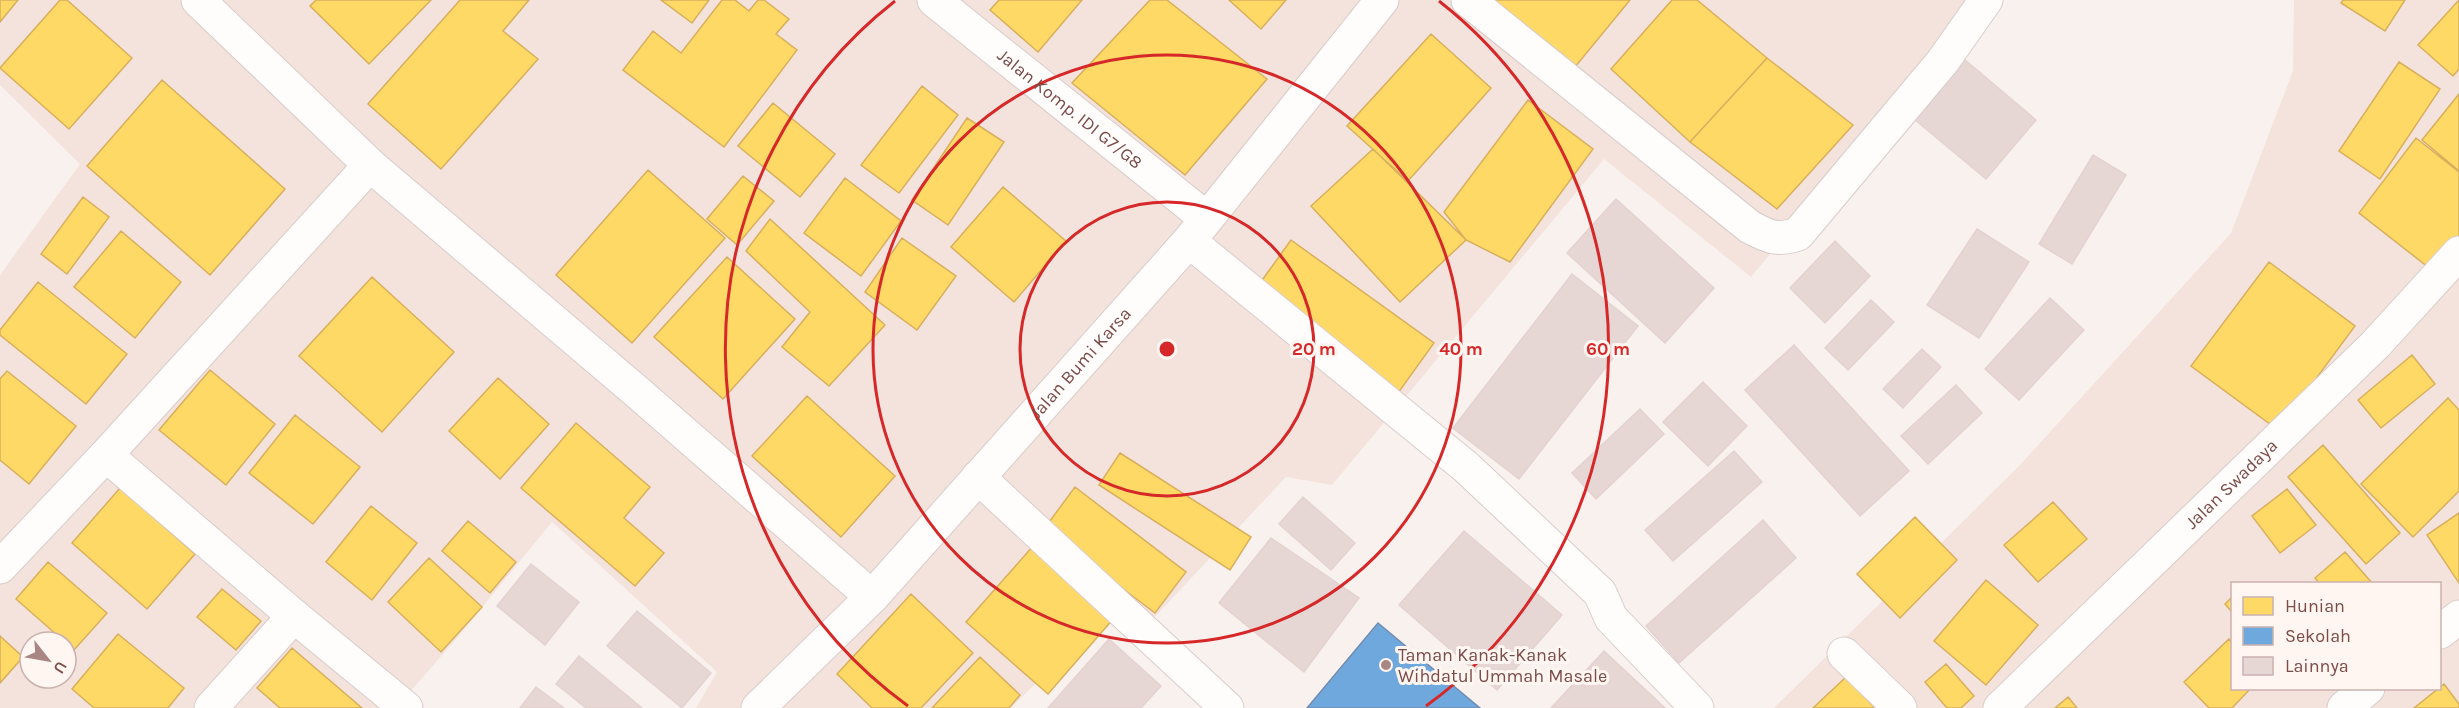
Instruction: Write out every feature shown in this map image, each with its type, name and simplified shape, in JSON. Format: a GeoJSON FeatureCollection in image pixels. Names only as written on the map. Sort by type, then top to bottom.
{"type":"FeatureCollection","features":[{"type":"Feature","properties":{"kind":"street"},"geometry":{"type":"LineString","coordinates":[[198,0],[370,165],[636,391],[872,597]]}},
{"type":"Feature","properties":{"kind":"street","name":"Jalan Komp. IDI G7/G8"},"geometry":{"type":"LineString","coordinates":[[934,0],[1466,467],[1599,593],[1611,618],[1697,708]]}},
{"type":"Feature","properties":{"kind":"street","name":"Jalan Bumi Karsa"},"geometry":{"type":"LineString","coordinates":[[758,708],[872,597],[1197,230],[1294,113],[1382,0]]}},
{"type":"Feature","properties":{"kind":"street"},"geometry":{"type":"LineString","coordinates":[[1468,0],[1750,227],[1768,237],[1784,239],[1798,234],[1943,61],[1986,0]]}},
{"type":"Feature","properties":{"kind":"street"},"geometry":{"type":"LineString","coordinates":[[0,567],[106,455],[370,165]]}},
{"type":"Feature","properties":{"kind":"street","name":"Jalan Swadaya"},"geometry":{"type":"LineString","coordinates":[[2000,708],[2375,345],[2459,253]]}},
{"type":"Feature","properties":{"kind":"street"},"geometry":{"type":"LineString","coordinates":[[106,455],[294,616],[406,708]]}},
{"type":"Feature","properties":{"kind":"street"},"geometry":{"type":"LineString","coordinates":[[978,477],[1227,708]]}},
{"type":"Feature","properties":{"kind":"street"},"geometry":{"type":"LineString","coordinates":[[211,708],[294,616]]}},
{"type":"Feature","properties":{"kind":"street"},"geometry":{"type":"LineString","coordinates":[[2441,630],[2459,616]]}},
{"type":"Feature","properties":{"kind":"street"},"geometry":{"type":"LineString","coordinates":[[1844,654],[1900,708]]}},
{"type":"Feature","properties":{"kind":"street"},"geometry":{"type":"LineString","coordinates":[[2344,708],[2366,690]]}},
{"type":"Feature","properties":{"kind":"shaded area"},"geometry":{"type":"Polygon","coordinates":[[[0,0],[1980,0],[1751,277],[1604,159],[1332,485],[1286,477],[1151,621],[1110,609],[1011,708],[696,708],[717,672],[552,522],[396,708],[0,708],[0,275],[80,164],[0,85],[0,0]]]}},
{"type":"Feature","properties":{"kind":"shaded area"},"geometry":{"type":"Polygon","coordinates":[[[2294,0],[2459,0],[2459,708],[1774,708],[2020,465],[2231,233],[2293,71],[2294,0]]]}},
{"type":"Feature","properties":{"kind":"building: Hunian"},"geometry":{"type":"Polygon","coordinates":[[[0,0],[18,0],[0,22],[0,0]]]}},
{"type":"Feature","properties":{"kind":"building: Hunian"},"geometry":{"type":"Polygon","coordinates":[[[60,0],[67,0],[132,58],[69,129],[0,68],[60,0]]]}},
{"type":"Feature","properties":{"kind":"building: Hunian"},"geometry":{"type":"Polygon","coordinates":[[[316,0],[431,0],[369,64],[310,6],[316,0]]]}},
{"type":"Feature","properties":{"kind":"building: Hunian"},"geometry":{"type":"Polygon","coordinates":[[[460,0],[529,0],[503,31],[538,59],[441,169],[368,104],[460,0]]]}},
{"type":"Feature","properties":{"kind":"building: Hunian"},"geometry":{"type":"Polygon","coordinates":[[[661,0],[709,0],[692,23],[661,0]]]}},
{"type":"Feature","properties":{"kind":"building: Hunian"},"geometry":{"type":"Polygon","coordinates":[[[722,0],[735,0],[749,11],[758,0],[764,0],[789,19],[776,34],[797,50],[724,147],[623,70],[653,31],[681,53],[722,0]]]}},
{"type":"Feature","properties":{"kind":"building: Hunian"},"geometry":{"type":"Polygon","coordinates":[[[999,0],[1082,0],[1038,52],[990,10],[999,0]]]}},
{"type":"Feature","properties":{"kind":"building: Hunian"},"geometry":{"type":"Polygon","coordinates":[[[1150,0],[1167,0],[1267,79],[1185,175],[1072,83],[1150,0]]]}},
{"type":"Feature","properties":{"kind":"building: Hunian"},"geometry":{"type":"Polygon","coordinates":[[[1229,0],[1286,0],[1261,29],[1229,0]]]}},
{"type":"Feature","properties":{"kind":"building: Hunian"},"geometry":{"type":"Polygon","coordinates":[[[1494,0],[1630,0],[1575,67],[1494,0]]]}},
{"type":"Feature","properties":{"kind":"building: Hunian"},"geometry":{"type":"Polygon","coordinates":[[[1672,0],[1697,0],[1767,58],[1690,142],[1611,69],[1672,0]]]}},
{"type":"Feature","properties":{"kind":"building: Hunian"},"geometry":{"type":"Polygon","coordinates":[[[2343,0],[2405,0],[2385,31],[2341,3],[2343,0]]]}},
{"type":"Feature","properties":{"kind":"building: Hunian"},"geometry":{"type":"Polygon","coordinates":[[[2459,0],[2459,69],[2453,76],[2418,45],[2459,0]]]}},
{"type":"Feature","properties":{"kind":"building: Hunian"},"geometry":{"type":"Polygon","coordinates":[[[1431,34],[1491,88],[1408,181],[1347,126],[1431,34]]]}},
{"type":"Feature","properties":{"kind":"building: Hunian"},"geometry":{"type":"Polygon","coordinates":[[[1767,58],[1853,125],[1777,209],[1690,142],[1767,58]]]}},
{"type":"Feature","properties":{"kind":"building: Hunian"},"geometry":{"type":"Polygon","coordinates":[[[2399,62],[2440,89],[2380,179],[2339,151],[2399,62]]]}},
{"type":"Feature","properties":{"kind":"building: Hunian"},"geometry":{"type":"Polygon","coordinates":[[[162,80],[285,189],[210,275],[87,166],[162,80]]]}},
{"type":"Feature","properties":{"kind":"building: Hunian"},"geometry":{"type":"Polygon","coordinates":[[[922,86],[958,115],[899,193],[861,165],[922,86]]]}},
{"type":"Feature","properties":{"kind":"building: Hunian"},"geometry":{"type":"Polygon","coordinates":[[[2459,94],[2459,171],[2422,140],[2459,94]]]}},
{"type":"Feature","properties":{"kind":"building: Hunian"},"geometry":{"type":"Polygon","coordinates":[[[1528,100],[1593,149],[1510,262],[1466,240],[1444,212],[1528,100]]]}},
{"type":"Feature","properties":{"kind":"building: Hunian"},"geometry":{"type":"Polygon","coordinates":[[[773,103],[835,154],[800,197],[738,146],[773,103]]]}},
{"type":"Feature","properties":{"kind":"building: Hunian"},"geometry":{"type":"Polygon","coordinates":[[[967,118],[1004,142],[948,225],[912,200],[967,118]]]}},
{"type":"Feature","properties":{"kind":"building: Hunian"},"geometry":{"type":"Polygon","coordinates":[[[2416,138],[2459,172],[2459,236],[2433,271],[2359,213],[2416,138]]]}},
{"type":"Feature","properties":{"kind":"building: Hunian"},"geometry":{"type":"Polygon","coordinates":[[[1373,149],[1466,240],[1400,302],[1311,206],[1373,149]]]}},
{"type":"Feature","properties":{"kind":"building: Hunian"},"geometry":{"type":"Polygon","coordinates":[[[648,170],[725,238],[632,343],[556,275],[648,170]]]}},
{"type":"Feature","properties":{"kind":"building: Hunian"},"geometry":{"type":"Polygon","coordinates":[[[743,176],[774,201],[737,245],[707,219],[743,176]]]}},
{"type":"Feature","properties":{"kind":"building: Hunian"},"geometry":{"type":"Polygon","coordinates":[[[845,178],[901,221],[861,276],[804,233],[845,178]]]}},
{"type":"Feature","properties":{"kind":"building: Hunian"},"geometry":{"type":"Polygon","coordinates":[[[1003,187],[1066,241],[1014,302],[951,247],[1003,187]]]}},
{"type":"Feature","properties":{"kind":"building: Hunian"},"geometry":{"type":"Polygon","coordinates":[[[83,197],[109,217],[67,274],[41,254],[83,197]]]}},
{"type":"Feature","properties":{"kind":"building: Hunian"},"geometry":{"type":"Polygon","coordinates":[[[770,219],[885,325],[829,386],[782,347],[810,312],[746,251],[770,219]]]}},
{"type":"Feature","properties":{"kind":"building: Hunian"},"geometry":{"type":"Polygon","coordinates":[[[121,231],[181,282],[135,338],[74,287],[121,231]]]}},
{"type":"Feature","properties":{"kind":"building: Hunian"},"geometry":{"type":"Polygon","coordinates":[[[902,238],[956,276],[917,330],[865,292],[902,238]]]}},
{"type":"Feature","properties":{"kind":"building: Hunian"},"geometry":{"type":"Polygon","coordinates":[[[1291,240],[1434,343],[1398,393],[1255,290],[1291,240]]]}},
{"type":"Feature","properties":{"kind":"building: Hunian"},"geometry":{"type":"Polygon","coordinates":[[[727,257],[795,319],[723,399],[654,337],[727,257]]]}},
{"type":"Feature","properties":{"kind":"building: Hunian"},"geometry":{"type":"Polygon","coordinates":[[[2269,262],[2355,326],[2278,430],[2191,366],[2269,262]]]}},
{"type":"Feature","properties":{"kind":"building: Hunian"},"geometry":{"type":"Polygon","coordinates":[[[372,277],[454,352],[382,432],[299,356],[372,277]]]}},
{"type":"Feature","properties":{"kind":"building: Hunian"},"geometry":{"type":"Polygon","coordinates":[[[38,282],[127,354],[86,404],[0,335],[0,330],[38,282]]]}},
{"type":"Feature","properties":{"kind":"building: Hunian"},"geometry":{"type":"Polygon","coordinates":[[[2412,355],[2435,384],[2381,428],[2358,400],[2412,355]]]}},
{"type":"Feature","properties":{"kind":"building: Hunian"},"geometry":{"type":"Polygon","coordinates":[[[210,370],[275,424],[226,485],[159,430],[210,370]]]}},
{"type":"Feature","properties":{"kind":"building: Hunian"},"geometry":{"type":"Polygon","coordinates":[[[7,371],[76,426],[29,484],[0,460],[0,379],[7,371]]]}},
{"type":"Feature","properties":{"kind":"building: Hunian"},"geometry":{"type":"Polygon","coordinates":[[[498,378],[549,424],[500,479],[449,431],[498,378]]]}},
{"type":"Feature","properties":{"kind":"building: Hunian"},"geometry":{"type":"Polygon","coordinates":[[[807,396],[895,476],[841,537],[752,456],[807,396]]]}},
{"type":"Feature","properties":{"kind":"building: Hunian"},"geometry":{"type":"Polygon","coordinates":[[[2448,398],[2459,410],[2459,491],[2413,537],[2361,484],[2448,398]]]}},
{"type":"Feature","properties":{"kind":"building: Hunian"},"geometry":{"type":"Polygon","coordinates":[[[295,415],[360,467],[313,524],[249,473],[295,415]]]}},
{"type":"Feature","properties":{"kind":"building: Hunian"},"geometry":{"type":"Polygon","coordinates":[[[576,423],[650,487],[624,518],[664,553],[635,586],[521,488],[576,423]]]}},
{"type":"Feature","properties":{"kind":"building: Hunian"},"geometry":{"type":"Polygon","coordinates":[[[2323,445],[2400,533],[2366,564],[2288,477],[2323,445]]]}},
{"type":"Feature","properties":{"kind":"building: Hunian"},"geometry":{"type":"Polygon","coordinates":[[[1120,453],[1251,537],[1230,570],[1099,485],[1120,453]]]}},
{"type":"Feature","properties":{"kind":"building: Hunian"},"geometry":{"type":"Polygon","coordinates":[[[1075,487],[1186,572],[1155,613],[1044,529],[1075,487]]]}},
{"type":"Feature","properties":{"kind":"building: Hunian"},"geometry":{"type":"Polygon","coordinates":[[[120,488],[195,554],[147,609],[72,543],[120,488]]]}},
{"type":"Feature","properties":{"kind":"building: Hunian"},"geometry":{"type":"Polygon","coordinates":[[[2287,489],[2316,525],[2280,553],[2252,516],[2287,489]]]}},
{"type":"Feature","properties":{"kind":"building: Hunian"},"geometry":{"type":"Polygon","coordinates":[[[2053,502],[2087,539],[2038,582],[2004,545],[2053,502]]]}},
{"type":"Feature","properties":{"kind":"building: Hunian"},"geometry":{"type":"Polygon","coordinates":[[[371,506],[417,543],[372,600],[326,562],[371,506]]]}},
{"type":"Feature","properties":{"kind":"building: Hunian"},"geometry":{"type":"Polygon","coordinates":[[[2459,513],[2459,583],[2427,535],[2459,513]]]}},
{"type":"Feature","properties":{"kind":"building: Hunian"},"geometry":{"type":"Polygon","coordinates":[[[1915,517],[1957,560],[1900,618],[1857,574],[1915,517]]]}},
{"type":"Feature","properties":{"kind":"building: Hunian"},"geometry":{"type":"Polygon","coordinates":[[[468,521],[516,562],[490,593],[442,551],[468,521]]]}},
{"type":"Feature","properties":{"kind":"building: Hunian"},"geometry":{"type":"Polygon","coordinates":[[[1033,546],[1114,618],[1048,694],[966,622],[1033,546]]]}},
{"type":"Feature","properties":{"kind":"building: Hunian"},"geometry":{"type":"Polygon","coordinates":[[[2345,552],[2371,582],[2318,582],[2315,578],[2345,552]]]}},
{"type":"Feature","properties":{"kind":"building: Hunian"},"geometry":{"type":"Polygon","coordinates":[[[429,558],[482,607],[441,652],[388,602],[429,558]]]}},
{"type":"Feature","properties":{"kind":"building: Hunian"},"geometry":{"type":"Polygon","coordinates":[[[48,562],[107,613],[78,646],[78,630],[51,630],[16,599],[48,562]]]}},
{"type":"Feature","properties":{"kind":"building: Hunian"},"geometry":{"type":"Polygon","coordinates":[[[1986,580],[2038,625],[1986,685],[1934,641],[1986,580]]]}},
{"type":"Feature","properties":{"kind":"building: Hunian"},"geometry":{"type":"Polygon","coordinates":[[[222,589],[261,621],[236,650],[197,617],[222,589]]]}},
{"type":"Feature","properties":{"kind":"building: Hunian"},"geometry":{"type":"Polygon","coordinates":[[[911,594],[973,653],[921,708],[872,708],[837,674],[911,594]]]}},
{"type":"Feature","properties":{"kind":"building: Hunian"},"geometry":{"type":"Polygon","coordinates":[[[2231,598],[2231,611],[2225,604],[2231,598]]]}},
{"type":"Feature","properties":{"kind":"building: Hunian"},"geometry":{"type":"Polygon","coordinates":[[[118,634],[184,688],[168,708],[94,708],[73,690],[78,690],[78,682],[118,634]]]}},
{"type":"Feature","properties":{"kind":"building: Hunian"},"geometry":{"type":"Polygon","coordinates":[[[0,636],[18,652],[18,663],[0,683],[0,636]]]}},
{"type":"Feature","properties":{"kind":"building: Hunian"},"geometry":{"type":"Polygon","coordinates":[[[2229,639],[2231,642],[2231,690],[2249,690],[2232,708],[2209,708],[2184,682],[2229,639]]]}},
{"type":"Feature","properties":{"kind":"building: Hunian"},"geometry":{"type":"Polygon","coordinates":[[[292,648],[362,708],[280,708],[257,688],[292,648]]]}},
{"type":"Feature","properties":{"kind":"building: Hunian"},"geometry":{"type":"Polygon","coordinates":[[[980,657],[1020,695],[1009,708],[932,708],[980,657]]]}},
{"type":"Feature","properties":{"kind":"building: Hunian"},"geometry":{"type":"Polygon","coordinates":[[[1946,664],[1974,696],[1961,708],[1947,708],[1925,682],[1946,664]]]}},
{"type":"Feature","properties":{"kind":"building: Hunian"},"geometry":{"type":"Polygon","coordinates":[[[1846,677],[1875,708],[1813,708],[1846,677]]]}},
{"type":"Feature","properties":{"kind":"building: Hunian"},"geometry":{"type":"Polygon","coordinates":[[[2444,684],[2459,704],[2459,708],[2414,708],[2436,690],[2441,690],[2444,684]]]}},
{"type":"Feature","properties":{"kind":"building: Hunian"},"geometry":{"type":"Polygon","coordinates":[[[2068,697],[2077,708],[2055,708],[2068,697]]]}},
{"type":"Feature","properties":{"kind":"building: Sekolah","name":"Taman Kanak-Kanak Wihdatul Ummah Masale"},"geometry":{"type":"Polygon","coordinates":[[[1378,623],[1480,708],[1307,708],[1378,623]]]}},
{"type":"Feature","properties":{"kind":"building: Lainnya"},"geometry":{"type":"Polygon","coordinates":[[[1964,59],[2036,120],[1986,179],[1914,119],[1964,59]]]}},
{"type":"Feature","properties":{"kind":"building: Lainnya"},"geometry":{"type":"Polygon","coordinates":[[[2093,155],[2126,175],[2072,264],[2039,244],[2093,155]]]}},
{"type":"Feature","properties":{"kind":"building: Lainnya"},"geometry":{"type":"Polygon","coordinates":[[[1616,199],[1714,288],[1665,343],[1567,253],[1616,199]]]}},
{"type":"Feature","properties":{"kind":"building: Lainnya"},"geometry":{"type":"Polygon","coordinates":[[[1977,229],[2029,262],[1979,338],[1927,305],[1977,229]]]}},
{"type":"Feature","properties":{"kind":"building: Lainnya"},"geometry":{"type":"Polygon","coordinates":[[[1835,241],[1870,276],[1825,323],[1790,288],[1835,241]]]}},
{"type":"Feature","properties":{"kind":"building: Lainnya"},"geometry":{"type":"Polygon","coordinates":[[[1572,274],[1638,326],[1519,479],[1453,428],[1572,274]]]}},
{"type":"Feature","properties":{"kind":"building: Lainnya"},"geometry":{"type":"Polygon","coordinates":[[[2050,298],[2084,330],[2019,400],[1985,369],[2050,298]]]}},
{"type":"Feature","properties":{"kind":"building: Lainnya"},"geometry":{"type":"Polygon","coordinates":[[[1871,300],[1894,322],[1848,370],[1825,348],[1871,300]]]}},
{"type":"Feature","properties":{"kind":"building: Lainnya"},"geometry":{"type":"Polygon","coordinates":[[[1794,345],[1909,471],[1860,516],[1745,390],[1794,345]]]}},
{"type":"Feature","properties":{"kind":"building: Lainnya"},"geometry":{"type":"Polygon","coordinates":[[[1922,349],[1941,367],[1903,408],[1883,389],[1922,349]]]}},
{"type":"Feature","properties":{"kind":"building: Lainnya"},"geometry":{"type":"Polygon","coordinates":[[[1703,382],[1747,426],[1708,466],[1663,422],[1703,382]]]}},
{"type":"Feature","properties":{"kind":"building: Lainnya"},"geometry":{"type":"Polygon","coordinates":[[[1956,385],[1982,413],[1928,464],[1901,436],[1956,385]]]}},
{"type":"Feature","properties":{"kind":"building: Lainnya"},"geometry":{"type":"Polygon","coordinates":[[[1640,409],[1664,434],[1596,499],[1572,473],[1640,409]]]}},
{"type":"Feature","properties":{"kind":"building: Lainnya"},"geometry":{"type":"Polygon","coordinates":[[[1734,451],[1762,482],[1673,561],[1645,530],[1734,451]]]}},
{"type":"Feature","properties":{"kind":"building: Lainnya"},"geometry":{"type":"Polygon","coordinates":[[[1303,497],[1355,543],[1331,570],[1279,524],[1303,497]]]}},
{"type":"Feature","properties":{"kind":"building: Lainnya"},"geometry":{"type":"Polygon","coordinates":[[[1763,520],[1796,558],[1679,663],[1646,626],[1763,520]]]}},
{"type":"Feature","properties":{"kind":"building: Lainnya"},"geometry":{"type":"Polygon","coordinates":[[[1464,531],[1562,615],[1497,690],[1399,605],[1464,531]]]}},
{"type":"Feature","properties":{"kind":"building: Lainnya"},"geometry":{"type":"Polygon","coordinates":[[[1271,538],[1359,598],[1304,672],[1219,603],[1271,538]]]}},
{"type":"Feature","properties":{"kind":"building: Lainnya"},"geometry":{"type":"Polygon","coordinates":[[[531,564],[579,602],[545,645],[497,606],[531,564]]]}},
{"type":"Feature","properties":{"kind":"building: Lainnya"},"geometry":{"type":"Polygon","coordinates":[[[637,611],[711,673],[682,708],[607,646],[637,611]]]}},
{"type":"Feature","properties":{"kind":"building: Lainnya"},"geometry":{"type":"Polygon","coordinates":[[[1109,639],[1161,686],[1141,708],[1048,708],[1109,639]]]}},
{"type":"Feature","properties":{"kind":"building: Lainnya"},"geometry":{"type":"Polygon","coordinates":[[[1604,651],[1665,708],[1551,708],[1604,651]]]}},
{"type":"Feature","properties":{"kind":"building: Lainnya"},"geometry":{"type":"Polygon","coordinates":[[[579,656],[642,708],[586,708],[556,684],[579,656]]]}},
{"type":"Feature","properties":{"kind":"building: Lainnya"},"geometry":{"type":"Polygon","coordinates":[[[536,687],[564,708],[520,708],[536,687]]]}},
{"type":"Feature","properties":{"kind":"place","name":"Taman Kanak-Kanak Wihdatul Ummah Masale"},"geometry":{"type":"Point","coordinates":[1386,665]}}]}
